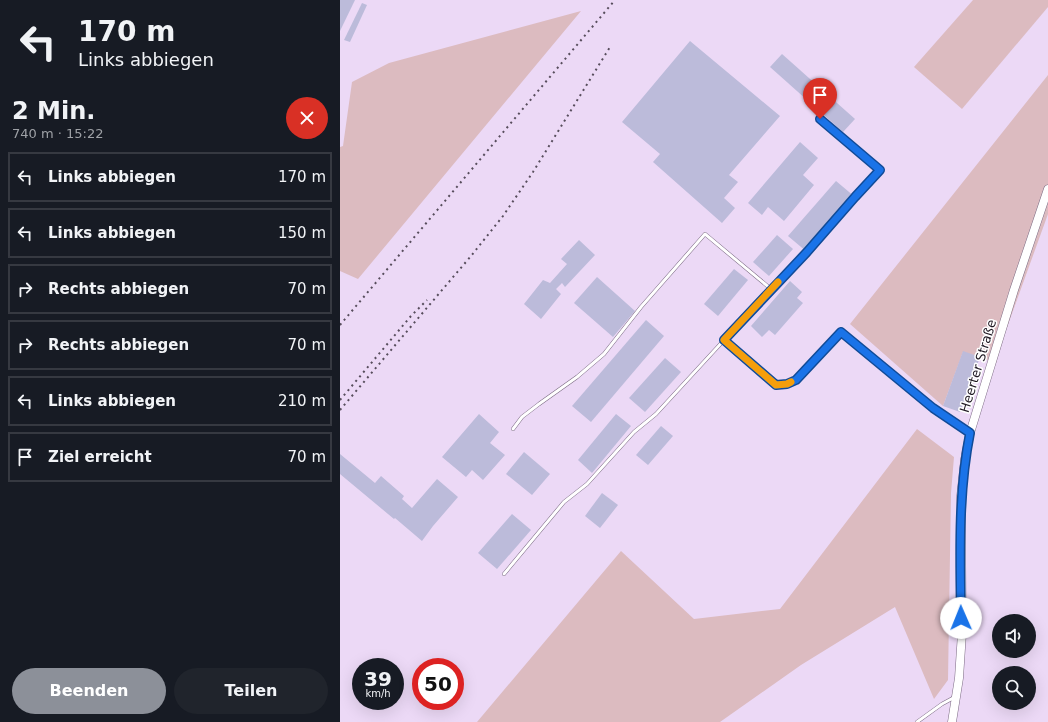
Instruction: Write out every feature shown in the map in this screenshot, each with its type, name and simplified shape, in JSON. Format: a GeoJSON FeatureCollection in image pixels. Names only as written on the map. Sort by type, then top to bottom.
{"type":"FeatureCollection","features":[{"type":"Feature","properties":{"kind":"main road","name":"Heerter Straße"},"geometry":{"type":"LineString","coordinates":[[952,722],[962,633],[961,496],[964,459],[970,433],[1016,283],[1048,189]]}},
{"type":"Feature","properties":{"kind":"lane"},"geometry":{"type":"LineString","coordinates":[[504,574],[564,502],[587,484],[634,432],[656,414],[807,252],[880,170],[820,119]]}},
{"type":"Feature","properties":{"kind":"lane"},"geometry":{"type":"LineString","coordinates":[[513,429],[522,417],[577,377],[604,354],[641,307],[705,234],[771,289]]}},
{"type":"Feature","properties":{"kind":"lane"},"geometry":{"type":"LineString","coordinates":[[724,340],[776,385],[787,384],[796,380],[841,332],[933,408],[970,433]]}},
{"type":"Feature","properties":{"kind":"lane"},"geometry":{"type":"LineString","coordinates":[[917,722],[956,696]]}},
{"type":"Feature","properties":{"kind":"shaded area"},"geometry":{"type":"Polygon","coordinates":[[[973,0],[1048,0],[1048,7],[962,109],[914,67],[973,0]]]}},
{"type":"Feature","properties":{"kind":"shaded area"},"geometry":{"type":"Polygon","coordinates":[[[581,11],[358,279],[340,271],[340,147],[343,146],[352,82],[389,63],[581,11]]]}},
{"type":"Feature","properties":{"kind":"shaded area"},"geometry":{"type":"Polygon","coordinates":[[[1048,75],[1048,214],[1005,333],[996,363],[963,352],[943,406],[850,324],[1048,75]]]}},
{"type":"Feature","properties":{"kind":"shaded area"},"geometry":{"type":"Polygon","coordinates":[[[917,429],[954,457],[951,493],[948,680],[934,699],[895,607],[801,665],[720,722],[477,722],[621,551],[694,619],[780,609],[917,429]]]}},
{"type":"Feature","properties":{"kind":"building"},"geometry":{"type":"Polygon","coordinates":[[[340,0],[355,0],[340,31],[340,0]]]}},
{"type":"Feature","properties":{"kind":"building"},"geometry":{"type":"Polygon","coordinates":[[[362,3],[367,5],[350,42],[344,40],[362,3]]]}},
{"type":"Feature","properties":{"kind":"building"},"geometry":{"type":"Polygon","coordinates":[[[690,41],[780,116],[729,175],[738,182],[724,198],[735,208],[722,223],[653,162],[660,154],[622,122],[690,41]]]}},
{"type":"Feature","properties":{"kind":"building"},"geometry":{"type":"Polygon","coordinates":[[[782,54],[855,119],[843,132],[770,67],[782,54]]]}},
{"type":"Feature","properties":{"kind":"building"},"geometry":{"type":"Polygon","coordinates":[[[800,142],[818,158],[803,175],[814,185],[784,221],[768,207],[762,215],[748,203],[800,142]]]}},
{"type":"Feature","properties":{"kind":"building"},"geometry":{"type":"Polygon","coordinates":[[[836,181],[855,197],[807,252],[788,236],[836,181]]]}},
{"type":"Feature","properties":{"kind":"building"},"geometry":{"type":"Polygon","coordinates":[[[777,235],[793,249],[769,276],[753,262],[777,235]]]}},
{"type":"Feature","properties":{"kind":"building"},"geometry":{"type":"Polygon","coordinates":[[[579,240],[595,255],[565,287],[562,283],[556,289],[561,294],[541,319],[524,304],[543,280],[550,283],[567,264],[561,259],[579,240]]]}},
{"type":"Feature","properties":{"kind":"building"},"geometry":{"type":"Polygon","coordinates":[[[734,269],[748,280],[718,316],[704,304],[734,269]]]}},
{"type":"Feature","properties":{"kind":"building"},"geometry":{"type":"Polygon","coordinates":[[[597,277],[635,311],[613,337],[574,303],[597,277]]]}},
{"type":"Feature","properties":{"kind":"building"},"geometry":{"type":"Polygon","coordinates":[[[790,281],[802,292],[797,298],[803,303],[775,335],[769,330],[762,337],[751,326],[790,281]]]}},
{"type":"Feature","properties":{"kind":"building"},"geometry":{"type":"Polygon","coordinates":[[[646,320],[664,336],[591,422],[572,406],[646,320]]]}},
{"type":"Feature","properties":{"kind":"building"},"geometry":{"type":"Polygon","coordinates":[[[963,351],[980,357],[960,412],[943,406],[963,351]]]}},
{"type":"Feature","properties":{"kind":"building"},"geometry":{"type":"Polygon","coordinates":[[[665,358],[681,372],[645,412],[629,398],[665,358]]]}},
{"type":"Feature","properties":{"kind":"building"},"geometry":{"type":"Polygon","coordinates":[[[479,414],[499,432],[490,443],[505,455],[483,480],[472,470],[466,477],[442,457],[479,414]]]}},
{"type":"Feature","properties":{"kind":"building"},"geometry":{"type":"Polygon","coordinates":[[[616,414],[631,426],[592,473],[578,460],[616,414]]]}},
{"type":"Feature","properties":{"kind":"building"},"geometry":{"type":"Polygon","coordinates":[[[661,426],[673,436],[648,465],[636,455],[661,426]]]}},
{"type":"Feature","properties":{"kind":"building"},"geometry":{"type":"Polygon","coordinates":[[[524,452],[550,474],[532,495],[506,474],[524,452]]]}},
{"type":"Feature","properties":{"kind":"building"},"geometry":{"type":"Polygon","coordinates":[[[340,454],[375,483],[381,476],[404,496],[402,499],[412,508],[437,479],[458,497],[422,541],[340,474],[340,454]]]}},
{"type":"Feature","properties":{"kind":"building"},"geometry":{"type":"Polygon","coordinates":[[[602,493],[618,505],[600,528],[585,516],[602,493]]]}},
{"type":"Feature","properties":{"kind":"building"},"geometry":{"type":"Polygon","coordinates":[[[512,514],[531,530],[497,569],[478,553],[512,514]]]}},
{"type":"Feature","properties":{"kind":"railway"},"geometry":{"type":"LineString","coordinates":[[340,325],[615,0]]}},
{"type":"Feature","properties":{"kind":"railway"},"geometry":{"type":"LineString","coordinates":[[340,410],[471,256],[503,216],[533,172],[610,47]]}},
{"type":"Feature","properties":{"kind":"railway"},"geometry":{"type":"LineString","coordinates":[[340,400],[411,316],[427,300]]}},
{"type":"Feature","properties":{"kind":"slow traffic"},"geometry":{"type":"LineString","coordinates":[[778,282],[724,340],[776,385],[791,382]]}},
{"type":"Feature","properties":{"kind":"route"},"geometry":{"type":"LineString","coordinates":[[820,119],[880,170],[807,252],[724,340],[776,385],[787,384],[796,380],[841,332],[933,408],[970,433],[964,459],[961,496],[961,618]]}}]}
